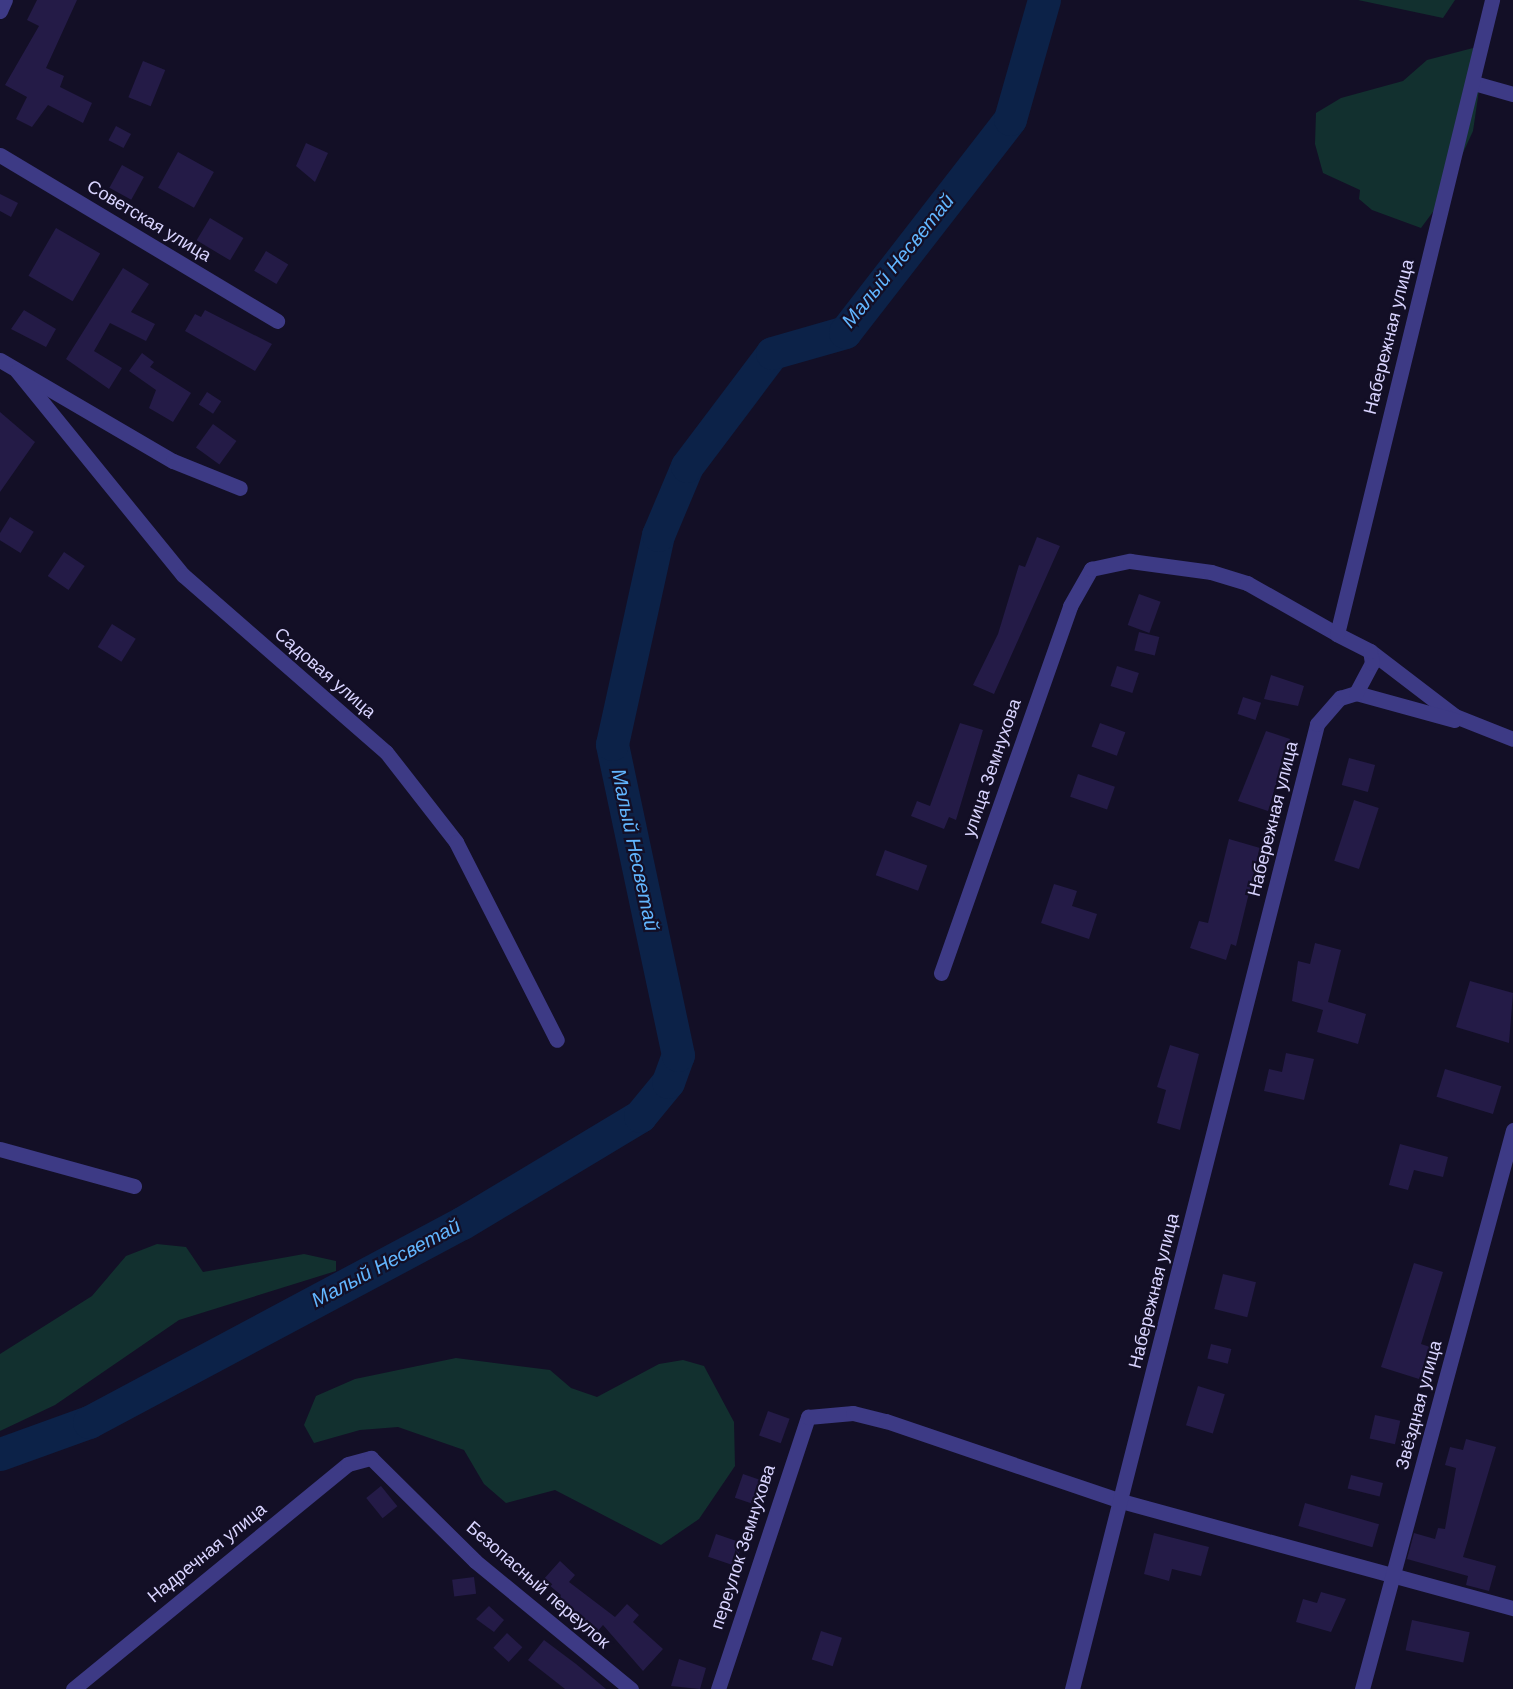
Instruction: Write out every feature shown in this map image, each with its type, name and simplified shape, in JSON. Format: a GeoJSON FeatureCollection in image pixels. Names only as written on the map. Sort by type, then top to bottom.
{"type":"FeatureCollection","features":[{"type":"Feature","properties":{"kind":"street"},"geometry":{"type":"LineString","coordinates":[[0,11],[5,0]]}},
{"type":"Feature","properties":{"kind":"street","name":"Набережная улица"},"geometry":{"type":"LineString","coordinates":[[1337,634],[1474,83],[1492,0]]}},
{"type":"Feature","properties":{"kind":"street"},"geometry":{"type":"LineString","coordinates":[[1474,83],[1513,94]]}},
{"type":"Feature","properties":{"kind":"street","name":"Советская улица"},"geometry":{"type":"LineString","coordinates":[[0,155],[278,321]]}},
{"type":"Feature","properties":{"kind":"street","name":"Садовая улица"},"geometry":{"type":"LineString","coordinates":[[0,360],[173,461],[240,488]]}},
{"type":"Feature","properties":{"kind":"street","name":"Садовая улица"},"geometry":{"type":"LineString","coordinates":[[17,371],[183,575],[386,752],[456,842],[557,1040]]}},
{"type":"Feature","properties":{"kind":"street","name":"улица Земнухова"},"geometry":{"type":"LineString","coordinates":[[941,973],[1083,577],[1091,569],[1130,561],[1211,572],[1247,583],[1337,634]]}},
{"type":"Feature","properties":{"kind":"street"},"geometry":{"type":"LineString","coordinates":[[1337,634],[1370,651],[1455,716],[1485,731]]}},
{"type":"Feature","properties":{"kind":"street"},"geometry":{"type":"LineString","coordinates":[[1370,651],[1368,677],[1356,693],[1406,704],[1513,739]]}},
{"type":"Feature","properties":{"kind":"street","name":"Набережная улица"},"geometry":{"type":"LineString","coordinates":[[1072,1689],[1317,724],[1340,698],[1356,693]]}},
{"type":"Feature","properties":{"kind":"street","name":"Звёздная улица"},"geometry":{"type":"LineString","coordinates":[[1362,1689],[1513,1130]]}},
{"type":"Feature","properties":{"kind":"street"},"geometry":{"type":"LineString","coordinates":[[0,1149],[134,1186]]}},
{"type":"Feature","properties":{"kind":"street","name":"переулок Земнухова"},"geometry":{"type":"LineString","coordinates":[[718,1689],[808,1417],[853,1413],[886,1421],[1121,1501]]}},
{"type":"Feature","properties":{"kind":"street","name":"Надречная улица"},"geometry":{"type":"LineString","coordinates":[[73,1689],[348,1464],[371,1458]]}},
{"type":"Feature","properties":{"kind":"street","name":"Безопасный переулок"},"geometry":{"type":"LineString","coordinates":[[371,1458],[475,1561],[631,1689]]}},
{"type":"Feature","properties":{"kind":"street"},"geometry":{"type":"LineString","coordinates":[[1121,1501],[1513,1608]]}},
{"type":"Feature","properties":{"kind":"green space"},"geometry":{"type":"Polygon","coordinates":[[[1358,0],[1455,0],[1443,18],[1358,0]]]}},
{"type":"Feature","properties":{"kind":"green space"},"geometry":{"type":"Polygon","coordinates":[[[1473,48],[1483,63],[1473,131],[1441,201],[1421,228],[1372,210],[1359,199],[1360,190],[1323,173],[1315,144],[1316,113],[1341,98],[1403,81],[1427,60],[1473,48]]]}},
{"type":"Feature","properties":{"kind":"green space"},"geometry":{"type":"Polygon","coordinates":[[[157,1244],[186,1247],[203,1272],[304,1254],[336,1261],[336,1271],[179,1320],[55,1405],[0,1431],[0,1354],[92,1296],[126,1256],[157,1244]]]}},
{"type":"Feature","properties":{"kind":"green space"},"geometry":{"type":"Polygon","coordinates":[[[456,1358],[550,1370],[571,1388],[597,1397],[659,1364],[683,1360],[704,1366],[734,1422],[735,1466],[699,1519],[661,1545],[555,1490],[506,1503],[484,1484],[464,1450],[398,1427],[360,1430],[314,1443],[304,1425],[316,1396],[355,1379],[456,1358]]]}},
{"type":"Feature","properties":{"kind":"building"},"geometry":{"type":"Polygon","coordinates":[[[37,0],[77,0],[46,68],[64,76],[60,87],[92,103],[83,123],[48,105],[32,127],[16,119],[27,97],[5,85],[39,26],[27,20],[37,0]]]}},
{"type":"Feature","properties":{"kind":"building"},"geometry":{"type":"Polygon","coordinates":[[[143,61],[165,70],[151,106],[128,97],[143,61]]]}},
{"type":"Feature","properties":{"kind":"building"},"geometry":{"type":"Polygon","coordinates":[[[116,126],[131,134],[123,148],[108,140],[116,126]]]}},
{"type":"Feature","properties":{"kind":"building"},"geometry":{"type":"Polygon","coordinates":[[[306,143],[328,153],[315,182],[296,166],[306,143]]]}},
{"type":"Feature","properties":{"kind":"building"},"geometry":{"type":"Polygon","coordinates":[[[178,152],[214,172],[194,208],[158,188],[178,152]]]}},
{"type":"Feature","properties":{"kind":"building"},"geometry":{"type":"Polygon","coordinates":[[[122,165],[144,177],[131,200],[109,188],[122,165]]]}},
{"type":"Feature","properties":{"kind":"building"},"geometry":{"type":"Polygon","coordinates":[[[0,194],[18,203],[11,217],[0,211],[0,194]]]}},
{"type":"Feature","properties":{"kind":"building"},"geometry":{"type":"Polygon","coordinates":[[[210,218],[243,238],[230,260],[197,240],[210,218]]]}},
{"type":"Feature","properties":{"kind":"building"},"geometry":{"type":"Polygon","coordinates":[[[56,228],[100,254],[73,301],[29,276],[56,228]]]}},
{"type":"Feature","properties":{"kind":"building"},"geometry":{"type":"Polygon","coordinates":[[[266,251],[288,264],[276,284],[254,271],[266,251]]]}},
{"type":"Feature","properties":{"kind":"building"},"geometry":{"type":"Polygon","coordinates":[[[123,268],[149,284],[131,312],[155,324],[146,341],[110,323],[94,351],[122,368],[109,389],[66,359],[123,268]]]}},
{"type":"Feature","properties":{"kind":"building"},"geometry":{"type":"Polygon","coordinates":[[[24,310],[56,329],[46,347],[11,329],[24,310]]]}},
{"type":"Feature","properties":{"kind":"building"},"geometry":{"type":"Polygon","coordinates":[[[205,310],[272,344],[255,371],[185,331],[195,314],[201,317],[205,310]]]}},
{"type":"Feature","properties":{"kind":"building"},"geometry":{"type":"Polygon","coordinates":[[[142,353],[154,362],[150,367],[191,393],[173,422],[149,408],[156,390],[129,371],[142,353]]]}},
{"type":"Feature","properties":{"kind":"building"},"geometry":{"type":"Polygon","coordinates":[[[207,392],[221,401],[213,414],[199,405],[207,392]]]}},
{"type":"Feature","properties":{"kind":"building"},"geometry":{"type":"Polygon","coordinates":[[[0,412],[35,442],[0,492],[0,412]]]}},
{"type":"Feature","properties":{"kind":"building"},"geometry":{"type":"Polygon","coordinates":[[[213,424],[236,441],[219,465],[196,447],[213,424]]]}},
{"type":"Feature","properties":{"kind":"building"},"geometry":{"type":"Polygon","coordinates":[[[10,517],[34,532],[20,553],[0,540],[0,533],[10,517]]]}},
{"type":"Feature","properties":{"kind":"building"},"geometry":{"type":"Polygon","coordinates":[[[1037,537],[1060,546],[994,694],[973,685],[998,634],[1019,565],[1025,567],[1037,537]]]}},
{"type":"Feature","properties":{"kind":"building"},"geometry":{"type":"Polygon","coordinates":[[[64,552],[85,566],[69,590],[48,576],[64,552]]]}},
{"type":"Feature","properties":{"kind":"building"},"geometry":{"type":"Polygon","coordinates":[[[1139,594],[1161,602],[1149,633],[1128,625],[1139,594]]]}},
{"type":"Feature","properties":{"kind":"building"},"geometry":{"type":"Polygon","coordinates":[[[112,624],[136,639],[121,662],[98,647],[112,624]]]}},
{"type":"Feature","properties":{"kind":"building"},"geometry":{"type":"Polygon","coordinates":[[[1139,632],[1159,637],[1155,656],[1134,650],[1139,632]]]}},
{"type":"Feature","properties":{"kind":"building"},"geometry":{"type":"Polygon","coordinates":[[[1117,666],[1139,673],[1132,693],[1111,686],[1117,666]]]}},
{"type":"Feature","properties":{"kind":"building"},"geometry":{"type":"Polygon","coordinates":[[[1271,675],[1304,686],[1298,706],[1264,699],[1271,675]]]}},
{"type":"Feature","properties":{"kind":"building"},"geometry":{"type":"Polygon","coordinates":[[[1243,697],[1261,703],[1256,720],[1237,714],[1243,697]]]}},
{"type":"Feature","properties":{"kind":"building"},"geometry":{"type":"Polygon","coordinates":[[[960,723],[983,730],[956,820],[949,817],[944,829],[911,816],[917,801],[930,806],[960,723]]]}},
{"type":"Feature","properties":{"kind":"building"},"geometry":{"type":"Polygon","coordinates":[[[1100,723],[1125,732],[1117,756],[1091,746],[1100,723]]]}},
{"type":"Feature","properties":{"kind":"building"},"geometry":{"type":"Polygon","coordinates":[[[1266,731],[1290,739],[1268,811],[1238,801],[1266,731]]]}},
{"type":"Feature","properties":{"kind":"building"},"geometry":{"type":"Polygon","coordinates":[[[1349,758],[1375,765],[1368,792],[1342,785],[1349,758]]]}},
{"type":"Feature","properties":{"kind":"building"},"geometry":{"type":"Polygon","coordinates":[[[1078,774],[1115,787],[1107,809],[1070,797],[1078,774]]]}},
{"type":"Feature","properties":{"kind":"building"},"geometry":{"type":"Polygon","coordinates":[[[1354,800],[1379,808],[1359,869],[1334,861],[1354,800]]]}},
{"type":"Feature","properties":{"kind":"building"},"geometry":{"type":"Polygon","coordinates":[[[1229,839],[1260,848],[1236,946],[1231,944],[1226,960],[1190,948],[1199,921],[1208,923],[1229,839]]]}},
{"type":"Feature","properties":{"kind":"building"},"geometry":{"type":"Polygon","coordinates":[[[885,850],[927,865],[918,891],[876,875],[885,850]]]}},
{"type":"Feature","properties":{"kind":"building"},"geometry":{"type":"Polygon","coordinates":[[[1054,884],[1077,891],[1072,906],[1097,914],[1089,939],[1041,923],[1054,884]]]}},
{"type":"Feature","properties":{"kind":"building"},"geometry":{"type":"Polygon","coordinates":[[[1315,943],[1341,950],[1328,1002],[1366,1014],[1358,1044],[1317,1032],[1323,1010],[1292,1001],[1298,961],[1310,964],[1315,943]]]}},
{"type":"Feature","properties":{"kind":"building"},"geometry":{"type":"Polygon","coordinates":[[[1470,981],[1513,993],[1509,1043],[1456,1027],[1470,981]]]}},
{"type":"Feature","properties":{"kind":"building"},"geometry":{"type":"Polygon","coordinates":[[[1170,1045],[1199,1054],[1180,1130],[1157,1123],[1166,1090],[1157,1087],[1170,1045]]]}},
{"type":"Feature","properties":{"kind":"building"},"geometry":{"type":"Polygon","coordinates":[[[1286,1053],[1314,1059],[1304,1100],[1264,1091],[1269,1069],[1282,1072],[1286,1053]]]}},
{"type":"Feature","properties":{"kind":"building"},"geometry":{"type":"Polygon","coordinates":[[[1445,1069],[1501,1086],[1493,1114],[1437,1097],[1445,1069]]]}},
{"type":"Feature","properties":{"kind":"building"},"geometry":{"type":"Polygon","coordinates":[[[1400,1144],[1448,1157],[1443,1177],[1414,1170],[1408,1190],[1389,1185],[1400,1144]]]}},
{"type":"Feature","properties":{"kind":"building"},"geometry":{"type":"Polygon","coordinates":[[[1414,1263],[1443,1272],[1421,1344],[1430,1347],[1419,1379],[1381,1367],[1414,1263]]]}},
{"type":"Feature","properties":{"kind":"building"},"geometry":{"type":"Polygon","coordinates":[[[1223,1274],[1256,1282],[1247,1317],[1214,1309],[1223,1274]]]}},
{"type":"Feature","properties":{"kind":"building"},"geometry":{"type":"Polygon","coordinates":[[[1211,1344],[1231,1349],[1228,1364],[1207,1359],[1211,1344]]]}},
{"type":"Feature","properties":{"kind":"building"},"geometry":{"type":"Polygon","coordinates":[[[1198,1386],[1225,1394],[1213,1433],[1186,1425],[1198,1386]]]}},
{"type":"Feature","properties":{"kind":"building"},"geometry":{"type":"Polygon","coordinates":[[[768,1411],[790,1419],[781,1443],[759,1435],[768,1411]]]}},
{"type":"Feature","properties":{"kind":"building"},"geometry":{"type":"Polygon","coordinates":[[[1375,1415],[1400,1421],[1395,1444],[1370,1438],[1375,1415]]]}},
{"type":"Feature","properties":{"kind":"building"},"geometry":{"type":"Polygon","coordinates":[[[1466,1439],[1496,1447],[1463,1557],[1496,1566],[1489,1591],[1466,1585],[1468,1576],[1407,1559],[1414,1533],[1435,1539],[1438,1528],[1445,1529],[1456,1468],[1445,1465],[1450,1447],[1463,1450],[1466,1439]]]}},
{"type":"Feature","properties":{"kind":"building"},"geometry":{"type":"Polygon","coordinates":[[[743,1474],[766,1482],[758,1505],[735,1498],[743,1474]]]}},
{"type":"Feature","properties":{"kind":"building"},"geometry":{"type":"Polygon","coordinates":[[[1351,1475],[1383,1483],[1380,1497],[1348,1489],[1351,1475]]]}},
{"type":"Feature","properties":{"kind":"building"},"geometry":{"type":"Polygon","coordinates":[[[381,1486],[397,1506],[383,1518],[366,1498],[381,1486]]]}},
{"type":"Feature","properties":{"kind":"building"},"geometry":{"type":"Polygon","coordinates":[[[1305,1503],[1379,1524],[1372,1547],[1298,1526],[1305,1503]]]}},
{"type":"Feature","properties":{"kind":"building"},"geometry":{"type":"Polygon","coordinates":[[[1154,1533],[1209,1547],[1201,1576],[1172,1569],[1169,1581],[1144,1574],[1154,1533]]]}},
{"type":"Feature","properties":{"kind":"building"},"geometry":{"type":"Polygon","coordinates":[[[716,1534],[742,1543],[735,1566],[708,1557],[716,1534]]]}},
{"type":"Feature","properties":{"kind":"building"},"geometry":{"type":"Polygon","coordinates":[[[560,1561],[575,1575],[569,1582],[615,1617],[627,1604],[639,1615],[633,1622],[663,1649],[643,1671],[603,1625],[596,1633],[555,1604],[561,1595],[543,1580],[560,1561]]]}},
{"type":"Feature","properties":{"kind":"building"},"geometry":{"type":"Polygon","coordinates":[[[474,1577],[476,1594],[454,1597],[452,1580],[474,1577]]]}},
{"type":"Feature","properties":{"kind":"building"},"geometry":{"type":"Polygon","coordinates":[[[1321,1592],[1346,1599],[1331,1632],[1296,1622],[1303,1599],[1317,1603],[1321,1592]]]}},
{"type":"Feature","properties":{"kind":"building"},"geometry":{"type":"Polygon","coordinates":[[[489,1606],[504,1620],[494,1632],[476,1619],[489,1606]]]}},
{"type":"Feature","properties":{"kind":"building"},"geometry":{"type":"Polygon","coordinates":[[[1412,1620],[1470,1632],[1463,1663],[1406,1650],[1412,1620]]]}},
{"type":"Feature","properties":{"kind":"building"},"geometry":{"type":"Polygon","coordinates":[[[821,1631],[842,1638],[833,1666],[812,1660],[821,1631]]]}},
{"type":"Feature","properties":{"kind":"building"},"geometry":{"type":"Polygon","coordinates":[[[507,1633],[522,1647],[509,1662],[493,1648],[507,1633]]]}},
{"type":"Feature","properties":{"kind":"building"},"geometry":{"type":"Polygon","coordinates":[[[544,1640],[606,1689],[565,1689],[528,1660],[544,1640]]]}},
{"type":"Feature","properties":{"kind":"building"},"geometry":{"type":"Polygon","coordinates":[[[679,1659],[706,1668],[700,1689],[671,1686],[679,1659]]]}},
{"type":"Feature","properties":{"kind":"waterway","name":"Малый Несветай"},"geometry":{"type":"LineString","coordinates":[[0,1454],[89,1422],[462,1223],[640,1116],[668,1082],[678,1055],[612,744],[658,535],[687,466],[772,353],[845,332],[1010,119],[1044,0]]}}]}
